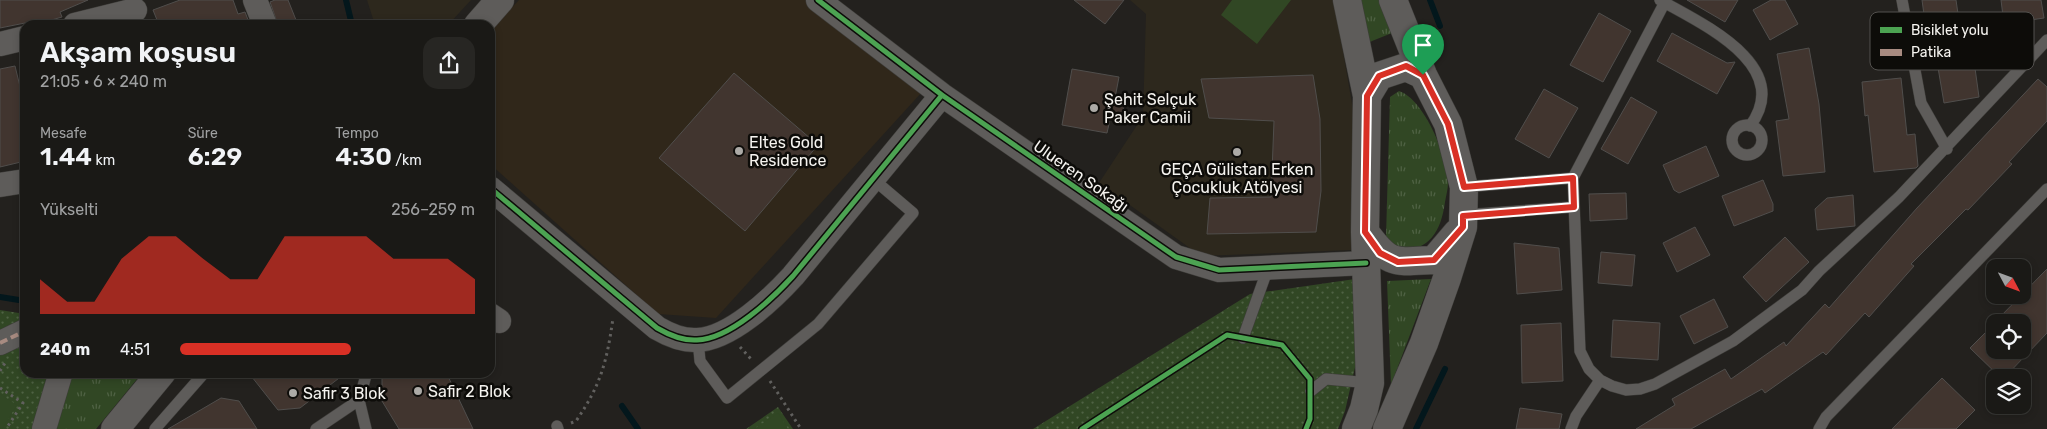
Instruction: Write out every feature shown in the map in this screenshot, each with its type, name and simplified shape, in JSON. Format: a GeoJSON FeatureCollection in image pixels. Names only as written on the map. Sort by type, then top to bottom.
{"type":"FeatureCollection","features":[{"type":"Feature","properties":{"kind":"street"},"geometry":{"type":"LineString","coordinates":[[255,0],[263,20]]}},
{"type":"Feature","properties":{"kind":"street"},"geometry":{"type":"LineString","coordinates":[[482,20],[500,0]]}},
{"type":"Feature","properties":{"kind":"street","name":"Ulueren Sokağı"},"geometry":{"type":"LineString","coordinates":[[818,0],[942,95],[1176,257],[1219,270],[1366,263]]}},
{"type":"Feature","properties":{"kind":"street"},"geometry":{"type":"LineString","coordinates":[[1347,0],[1367,96],[1365,232],[1370,384],[1364,409],[1356,429]]}},
{"type":"Feature","properties":{"kind":"street"},"geometry":{"type":"LineString","coordinates":[[1387,429],[1424,343],[1447,278],[1463,221],[1464,187],[1448,124],[1423,75],[1393,0]]}},
{"type":"Feature","properties":{"kind":"street"},"geometry":{"type":"LineString","coordinates":[[98,20],[135,12]]}},
{"type":"Feature","properties":{"kind":"street"},"geometry":{"type":"LineString","coordinates":[[0,44],[20,39]]}},
{"type":"Feature","properties":{"kind":"street"},"geometry":{"type":"LineString","coordinates":[[1367,96],[1379,76],[1406,66],[1423,75]]}},
{"type":"Feature","properties":{"kind":"street"},"geometry":{"type":"LineString","coordinates":[[495,192],[616,296],[657,328],[669,335],[684,340],[712,337],[750,316],[773,298],[942,95]]}},
{"type":"Feature","properties":{"kind":"street"},"geometry":{"type":"LineString","coordinates":[[0,185],[20,182]]}},
{"type":"Feature","properties":{"kind":"street"},"geometry":{"type":"LineString","coordinates":[[1365,232],[1380,253],[1398,262],[1434,260],[1463,221]]}},
{"type":"Feature","properties":{"kind":"street"},"geometry":{"type":"LineString","coordinates":[[0,343],[20,333]]}},
{"type":"Feature","properties":{"kind":"street"},"geometry":{"type":"LineString","coordinates":[[44,429],[59,378]]}},
{"type":"Feature","properties":{"kind":"street"},"geometry":{"type":"LineString","coordinates":[[115,429],[157,378]]}},
{"type":"Feature","properties":{"kind":"lane"},"geometry":{"type":"LineString","coordinates":[[1750,126],[1759,110],[1761,92],[1758,76],[1751,63],[1741,50],[1729,40],[1663,1],[1573,178],[1580,351],[1589,369],[1600,380],[1626,390],[1640,389],[1655,384],[1733,341],[1802,290],[1819,271],[1899,197],[2019,70]]}},
{"type":"Feature","properties":{"kind":"lane"},"geometry":{"type":"LineString","coordinates":[[2034,54],[2047,40]]}},
{"type":"Feature","properties":{"kind":"lane"},"geometry":{"type":"LineString","coordinates":[[1915,70],[1921,103],[1946,148]]}},
{"type":"Feature","properties":{"kind":"lane"},"geometry":{"type":"LineString","coordinates":[[1464,187],[1573,178]]}},
{"type":"Feature","properties":{"kind":"lane"},"geometry":{"type":"LineString","coordinates":[[698,340],[700,361],[727,398],[818,324],[913,213],[873,179]]}},
{"type":"Feature","properties":{"kind":"lane"},"geometry":{"type":"LineString","coordinates":[[1820,429],[1826,417],[2047,189]]}},
{"type":"Feature","properties":{"kind":"lane"},"geometry":{"type":"LineString","coordinates":[[1463,221],[1574,207]]}},
{"type":"Feature","properties":{"kind":"lane"},"geometry":{"type":"LineString","coordinates":[[1243,338],[1268,268]]}},
{"type":"Feature","properties":{"kind":"lane"},"geometry":{"type":"LineString","coordinates":[[155,429],[200,378]]}},
{"type":"Feature","properties":{"kind":"lane"},"geometry":{"type":"LineString","coordinates":[[365,378],[359,400],[366,429]]}},
{"type":"Feature","properties":{"kind":"lane"},"geometry":{"type":"LineString","coordinates":[[1311,391],[1326,379],[1370,384]]}},
{"type":"Feature","properties":{"kind":"lane"},"geometry":{"type":"LineString","coordinates":[[1571,429],[1576,416],[1600,380]]}},
{"type":"Feature","properties":{"kind":"lane"},"geometry":{"type":"LineString","coordinates":[[316,429],[359,400]]}},
{"type":"Feature","properties":{"kind":"path"},"geometry":{"type":"LineString","coordinates":[[558,428],[576,421],[588,404],[601,377],[608,357],[616,296]]}},
{"type":"Feature","properties":{"kind":"path"},"geometry":{"type":"LineString","coordinates":[[0,388],[23,403],[6,429]]}},
{"type":"Feature","properties":{"kind":"shaded area"},"geometry":{"type":"Polygon","coordinates":[[[367,0],[471,0],[453,20],[373,20],[367,0]]]}},
{"type":"Feature","properties":{"kind":"shaded area"},"geometry":{"type":"Polygon","coordinates":[[[519,0],[815,0],[922,92],[716,318],[658,314],[495,168],[495,26],[519,0]]]}},
{"type":"Feature","properties":{"kind":"shaded area","name":"GEÇA Gülistan Erken Çocukluk Atölyesi"},"geometry":{"type":"Polygon","coordinates":[[[1130,0],[1334,0],[1355,121],[1351,250],[1201,256],[1099,183],[1143,116],[1146,14],[1130,0]]]}},
{"type":"Feature","properties":{"kind":"green space"},"geometry":{"type":"Polygon","coordinates":[[[1232,0],[1291,0],[1257,44],[1221,15],[1232,0]]]}},
{"type":"Feature","properties":{"kind":"green space"},"geometry":{"type":"Polygon","coordinates":[[[1358,0],[1381,0],[1397,31],[1367,43],[1358,0]]]}},
{"type":"Feature","properties":{"kind":"green space"},"geometry":{"type":"Polygon","coordinates":[[[1399,91],[1408,96],[1417,105],[1433,130],[1444,159],[1448,183],[1443,212],[1437,230],[1432,237],[1418,247],[1397,251],[1386,237],[1390,97],[1399,91]]]}},
{"type":"Feature","properties":{"kind":"green space"},"geometry":{"type":"Polygon","coordinates":[[[1355,279],[1356,363],[1345,411],[1338,429],[1033,429],[1250,294],[1355,279]]]}},
{"type":"Feature","properties":{"kind":"green space"},"geometry":{"type":"Polygon","coordinates":[[[1431,279],[1391,385],[1387,281],[1431,279]]]}},
{"type":"Feature","properties":{"kind":"green space"},"geometry":{"type":"Polygon","coordinates":[[[0,310],[20,313],[20,378],[54,378],[42,429],[0,429],[0,310]]]}},
{"type":"Feature","properties":{"kind":"green space"},"geometry":{"type":"Polygon","coordinates":[[[69,378],[138,378],[96,429],[55,429],[69,378]]]}},
{"type":"Feature","properties":{"kind":"green space"},"geometry":{"type":"Polygon","coordinates":[[[0,394],[17,405],[2,429],[0,429],[0,394]]]}},
{"type":"Feature","properties":{"kind":"green space"},"geometry":{"type":"Polygon","coordinates":[[[778,407],[793,429],[746,429],[778,407]]]}},
{"type":"Feature","properties":{"kind":"green space"},"geometry":{"type":"Polygon","coordinates":[[[778,413],[788,429],[754,429],[778,413]]]}},
{"type":"Feature","properties":{"kind":"building"},"geometry":{"type":"Polygon","coordinates":[[[0,0],[88,0],[60,12],[62,17],[52,20],[20,20],[20,24],[0,28],[0,0]]]}},
{"type":"Feature","properties":{"kind":"building"},"geometry":{"type":"Polygon","coordinates":[[[180,0],[233,0],[238,14],[245,12],[248,20],[157,20],[153,10],[180,0]]]}},
{"type":"Feature","properties":{"kind":"building"},"geometry":{"type":"Polygon","coordinates":[[[288,0],[296,20],[276,20],[270,2],[288,0]]]}},
{"type":"Feature","properties":{"kind":"building"},"geometry":{"type":"Polygon","coordinates":[[[1074,0],[1124,0],[1105,24],[1074,0]]]}},
{"type":"Feature","properties":{"kind":"building"},"geometry":{"type":"Polygon","coordinates":[[[1687,0],[1738,0],[1725,22],[1687,0]]]}},
{"type":"Feature","properties":{"kind":"building"},"geometry":{"type":"Polygon","coordinates":[[[1771,0],[1785,0],[1798,24],[1770,40],[1753,10],[1771,0]]]}},
{"type":"Feature","properties":{"kind":"building"},"geometry":{"type":"Polygon","coordinates":[[[1922,0],[1956,0],[1958,12],[1924,12],[1922,0]]]}},
{"type":"Feature","properties":{"kind":"building"},"geometry":{"type":"Polygon","coordinates":[[[2001,0],[2041,0],[2044,18],[2034,20],[2034,12],[2002,12],[2001,0]]]}},
{"type":"Feature","properties":{"kind":"building"},"geometry":{"type":"Polygon","coordinates":[[[1599,13],[1631,31],[1603,82],[1570,65],[1599,13]]]}},
{"type":"Feature","properties":{"kind":"building"},"geometry":{"type":"Polygon","coordinates":[[[1672,33],[1727,63],[1735,62],[1717,94],[1657,61],[1672,33]]]}},
{"type":"Feature","properties":{"kind":"building"},"geometry":{"type":"Polygon","coordinates":[[[1809,48],[1819,104],[1825,172],[1783,176],[1776,121],[1789,119],[1777,54],[1809,48]]]}},
{"type":"Feature","properties":{"kind":"building"},"geometry":{"type":"Polygon","coordinates":[[[15,66],[20,86],[20,162],[0,167],[0,69],[15,66]]]}},
{"type":"Feature","properties":{"kind":"building","name":"Şehit Selçuk Paker Camii"},"geometry":{"type":"Polygon","coordinates":[[[1072,69],[1119,77],[1115,98],[1125,100],[1122,117],[1111,115],[1107,133],[1062,125],[1072,69]]]}},
{"type":"Feature","properties":{"kind":"building"},"geometry":{"type":"Polygon","coordinates":[[[1938,70],[1975,70],[1979,97],[1944,103],[1938,70]]]}},
{"type":"Feature","properties":{"kind":"building","name":"Eltes Gold Residence"},"geometry":{"type":"Polygon","coordinates":[[[734,73],[818,145],[745,231],[659,158],[734,73]]]}},
{"type":"Feature","properties":{"kind":"building","name":"GEÇA Gülistan Erken Çocukluk Atölyesi"},"geometry":{"type":"Polygon","coordinates":[[[1313,75],[1320,119],[1321,191],[1316,232],[1207,234],[1210,198],[1271,197],[1274,121],[1209,118],[1201,79],[1313,75]]]}},
{"type":"Feature","properties":{"kind":"building"},"geometry":{"type":"Polygon","coordinates":[[[1901,78],[1907,135],[1915,134],[1918,166],[1916,168],[1874,172],[1868,115],[1865,116],[1862,82],[1901,78]]]}},
{"type":"Feature","properties":{"kind":"building"},"geometry":{"type":"Polygon","coordinates":[[[2038,79],[2047,87],[2047,121],[2009,162],[2012,164],[1968,210],[1966,209],[1911,264],[1914,266],[1869,317],[1865,313],[1826,355],[1823,352],[1765,393],[1762,389],[1691,429],[1636,429],[1675,405],[1672,399],[1725,369],[1731,379],[1784,342],[1786,346],[1825,304],[1829,308],[1917,208],[2038,79]]]}},
{"type":"Feature","properties":{"kind":"building"},"geometry":{"type":"Polygon","coordinates":[[[1544,89],[1578,108],[1549,158],[1515,139],[1544,89]]]}},
{"type":"Feature","properties":{"kind":"building"},"geometry":{"type":"Polygon","coordinates":[[[1631,97],[1657,112],[1628,164],[1601,149],[1631,97]]]}},
{"type":"Feature","properties":{"kind":"building"},"geometry":{"type":"Polygon","coordinates":[[[1706,146],[1719,176],[1679,193],[1674,190],[1663,165],[1706,146]]]}},
{"type":"Feature","properties":{"kind":"building"},"geometry":{"type":"Polygon","coordinates":[[[1763,180],[1773,204],[1773,211],[1734,226],[1722,196],[1763,180]]]}},
{"type":"Feature","properties":{"kind":"building"},"geometry":{"type":"Polygon","coordinates":[[[1626,193],[1627,219],[1590,221],[1589,194],[1626,193]]]}},
{"type":"Feature","properties":{"kind":"building"},"geometry":{"type":"Polygon","coordinates":[[[1853,195],[1855,226],[1817,230],[1815,209],[1827,198],[1853,195]]]}},
{"type":"Feature","properties":{"kind":"building"},"geometry":{"type":"Polygon","coordinates":[[[1695,227],[1710,255],[1677,272],[1663,243],[1695,227]]]}},
{"type":"Feature","properties":{"kind":"building"},"geometry":{"type":"Polygon","coordinates":[[[1785,237],[1809,262],[1766,302],[1743,277],[1785,237]]]}},
{"type":"Feature","properties":{"kind":"building"},"geometry":{"type":"Polygon","coordinates":[[[1514,243],[1559,248],[1562,290],[1517,294],[1514,243]]]}},
{"type":"Feature","properties":{"kind":"building"},"geometry":{"type":"Polygon","coordinates":[[[1601,252],[1635,255],[1632,286],[1598,283],[1601,252]]]}},
{"type":"Feature","properties":{"kind":"building"},"geometry":{"type":"Polygon","coordinates":[[[2047,269],[2047,333],[2031,350],[2031,314],[2003,314],[2013,304],[2031,304],[2031,285],[2047,269]]]}},
{"type":"Feature","properties":{"kind":"building"},"geometry":{"type":"Polygon","coordinates":[[[1714,299],[1728,327],[1694,344],[1680,316],[1714,299]]]}},
{"type":"Feature","properties":{"kind":"building"},"geometry":{"type":"Polygon","coordinates":[[[1613,320],[1660,323],[1658,360],[1611,357],[1613,320]]]}},
{"type":"Feature","properties":{"kind":"building"},"geometry":{"type":"Polygon","coordinates":[[[1561,323],[1563,381],[1522,383],[1521,325],[1561,323]]]}},
{"type":"Feature","properties":{"kind":"building"},"geometry":{"type":"Polygon","coordinates":[[[1986,332],[1986,359],[2022,359],[2013,369],[1992,369],[1970,348],[1986,332]]]}},
{"type":"Feature","properties":{"kind":"building","name":"Safir 3 Blok"},"geometry":{"type":"Polygon","coordinates":[[[253,378],[339,378],[300,408],[278,410],[253,378]]]}},
{"type":"Feature","properties":{"kind":"building","name":"Safir 2 Blok"},"geometry":{"type":"Polygon","coordinates":[[[382,378],[449,378],[473,429],[399,429],[382,401],[382,378]]]}},
{"type":"Feature","properties":{"kind":"building"},"geometry":{"type":"Polygon","coordinates":[[[1942,378],[1975,410],[1956,429],[1892,429],[1942,378]]]}},
{"type":"Feature","properties":{"kind":"building"},"geometry":{"type":"Polygon","coordinates":[[[221,398],[239,401],[257,429],[168,429],[221,398]]]}},
{"type":"Feature","properties":{"kind":"building"},"geometry":{"type":"Polygon","coordinates":[[[1520,408],[1562,414],[1559,429],[1516,429],[1520,408]]]}},
{"type":"Feature","properties":{"kind":"waterway"},"geometry":{"type":"LineString","coordinates":[[346,0],[351,20]]}},
{"type":"Feature","properties":{"kind":"waterway"},"geometry":{"type":"LineString","coordinates":[[1430,0],[1440,26]]}},
{"type":"Feature","properties":{"kind":"waterway"},"geometry":{"type":"LineString","coordinates":[[0,297],[20,300]]}},
{"type":"Feature","properties":{"kind":"waterway"},"geometry":{"type":"LineString","coordinates":[[1416,429],[1445,369]]}},
{"type":"Feature","properties":{"kind":"waterway"},"geometry":{"type":"LineString","coordinates":[[622,406],[638,429]]}},
{"type":"Feature","properties":{"kind":"marked path"},"geometry":{"type":"LineString","coordinates":[[0,343],[20,333]]}},
{"type":"Feature","properties":{"kind":"cycle path"},"geometry":{"type":"LineString","coordinates":[[818,0],[942,95],[1176,257],[1219,270],[1366,263]]}},
{"type":"Feature","properties":{"kind":"cycle path"},"geometry":{"type":"LineString","coordinates":[[495,192],[657,328],[686,340],[710,338],[723,333],[749,316],[793,276],[942,95]]}},
{"type":"Feature","properties":{"kind":"cycle path"},"geometry":{"type":"LineString","coordinates":[[1082,429],[1227,335],[1282,345],[1310,379],[1310,419],[1306,429]]}},
{"type":"Feature","properties":{"kind":"place","name":"Şehit Selçuk Paker Camii"},"geometry":{"type":"Point","coordinates":[1094,108]}},
{"type":"Feature","properties":{"kind":"place","name":"Eltes Gold Residence"},"geometry":{"type":"Point","coordinates":[739,151]}},
{"type":"Feature","properties":{"kind":"place","name":"GEÇA Gülistan Erken Çocukluk Atölyesi"},"geometry":{"type":"Point","coordinates":[1237,152]}},
{"type":"Feature","properties":{"kind":"place","name":"Safir 2 Blok"},"geometry":{"type":"Point","coordinates":[418,391]}},
{"type":"Feature","properties":{"kind":"place","name":"Safir 3 Blok"},"geometry":{"type":"Point","coordinates":[293,393]}},
{"type":"Feature","properties":{"kind":"route"},"geometry":{"type":"LineString","coordinates":[[1406,66],[1423,75],[1448,124],[1464,187],[1573,178],[1574,207],[1463,216],[1463,227],[1434,260],[1398,262],[1380,253],[1365,232],[1367,96],[1379,76],[1406,66]]}}]}
